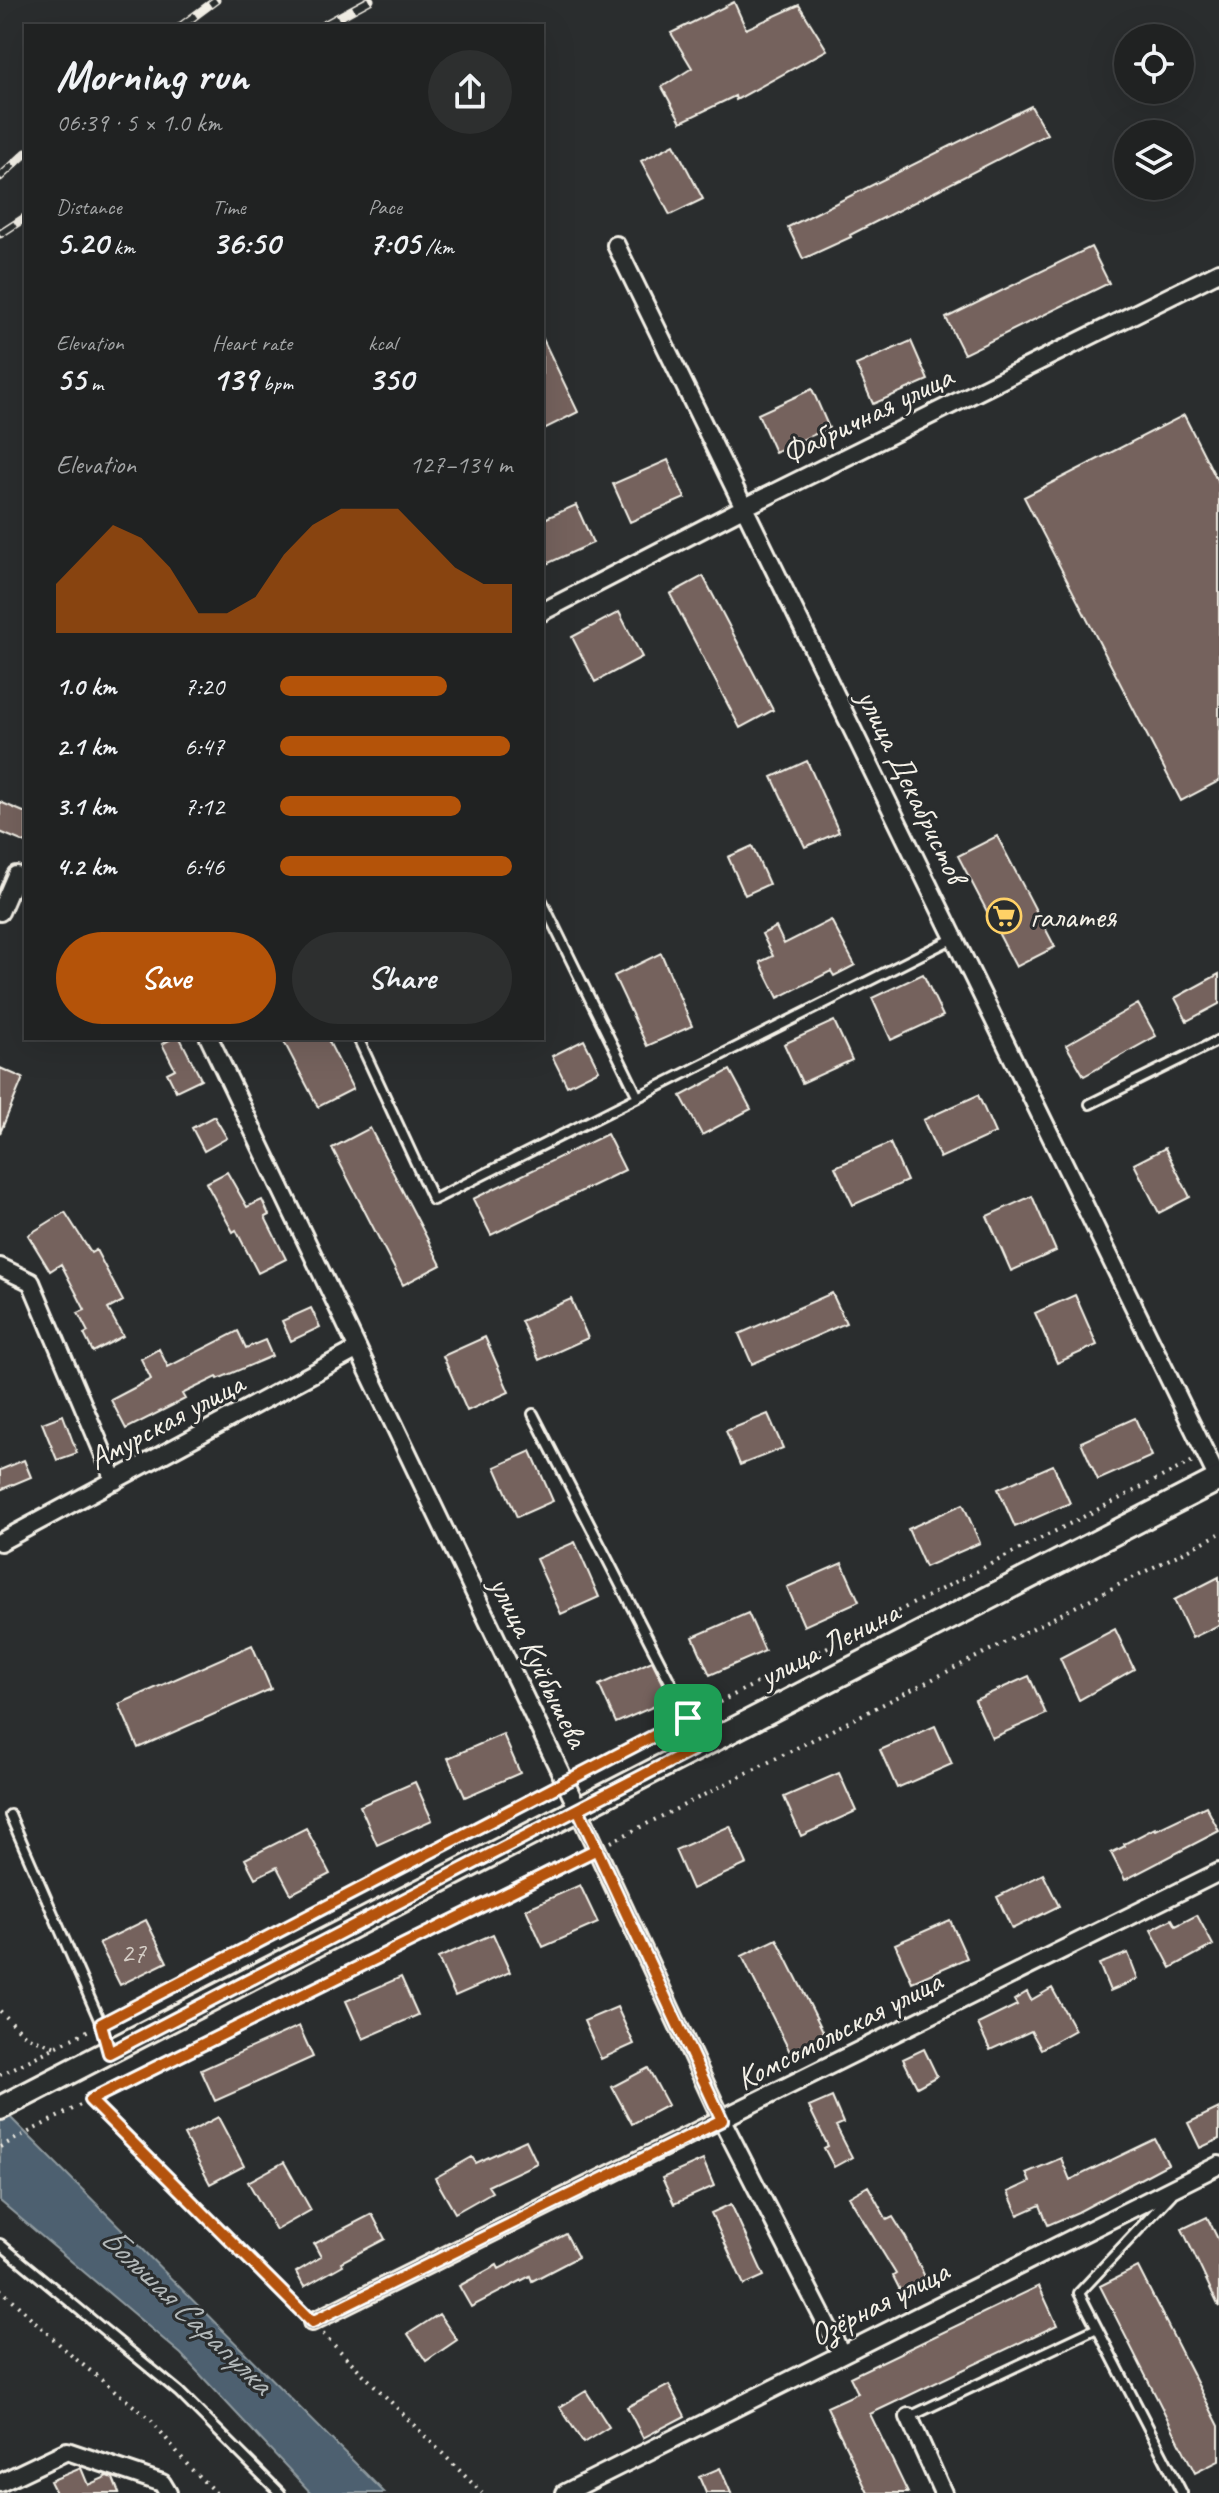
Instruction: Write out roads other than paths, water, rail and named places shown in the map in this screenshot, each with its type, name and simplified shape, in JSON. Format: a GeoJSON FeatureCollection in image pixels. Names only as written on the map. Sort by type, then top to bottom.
{"type":"FeatureCollection","features":[{"type":"Feature","properties":{"kind":"main road","name":"улица Ленина"},"geometry":{"type":"LineString","coordinates":[[0,2108],[1219,1480]]}},
{"type":"Feature","properties":{"kind":"street","name":"улица Декабристов"},"geometry":{"type":"LineString","coordinates":[[616,245],[1219,1480]]}},
{"type":"Feature","properties":{"kind":"street","name":"Фабричная улица"},"geometry":{"type":"LineString","coordinates":[[544,611],[745,507],[1219,272]]}},
{"type":"Feature","properties":{"kind":"street"},"geometry":{"type":"LineString","coordinates":[[0,868],[21,873],[0,912]]}},
{"type":"Feature","properties":{"kind":"street","name":"улица Куйбышева"},"geometry":{"type":"LineString","coordinates":[[210,1040],[597,1849],[722,2120],[841,2353]]}},
{"type":"Feature","properties":{"kind":"street"},"geometry":{"type":"LineString","coordinates":[[0,1267],[31,1282],[115,1481]]}},
{"type":"Feature","properties":{"kind":"street","name":"Амурская улица"},"geometry":{"type":"LineString","coordinates":[[0,1542],[358,1349]]}},
{"type":"Feature","properties":{"kind":"street","name":"Комсомольская улица"},"geometry":{"type":"LineString","coordinates":[[312,2322],[1219,1872]]}},
{"type":"Feature","properties":{"kind":"street","name":"Озёрная улица"},"geometry":{"type":"LineString","coordinates":[[565,2493],[1219,2165]]}},
{"type":"Feature","properties":{"kind":"street"},"geometry":{"type":"LineString","coordinates":[[909,2417],[943,2493]]}},
{"type":"Feature","properties":{"kind":"street"},"geometry":{"type":"LineString","coordinates":[[0,2483],[67,2451],[162,2483],[168,2493]]}},
{"type":"Feature","properties":{"kind":"lane"},"geometry":{"type":"LineString","coordinates":[[544,905],[638,1097]]}},
{"type":"Feature","properties":{"kind":"lane"},"geometry":{"type":"LineString","coordinates":[[359,1040],[433,1200],[955,937]]}},
{"type":"Feature","properties":{"kind":"lane"},"geometry":{"type":"LineString","coordinates":[[1090,1104],[1219,1040]]}},
{"type":"Feature","properties":{"kind":"lane"},"geometry":{"type":"LineString","coordinates":[[533,1414],[702,1745]]}},
{"type":"Feature","properties":{"kind":"lane"},"geometry":{"type":"LineString","coordinates":[[10,1815],[101,2024],[109,2053]]}},
{"type":"Feature","properties":{"kind":"lane"},"geometry":{"type":"LineString","coordinates":[[1182,2493],[1079,2293],[1183,2182]]}},
{"type":"Feature","properties":{"kind":"lane"},"geometry":{"type":"LineString","coordinates":[[0,2244],[179,2392],[280,2493]]}},
{"type":"Feature","properties":{"kind":"lane"},"geometry":{"type":"LineString","coordinates":[[909,2417],[1097,2328]]}},
{"type":"Feature","properties":{"kind":"water","name":"Большая Сарапулка"},"geometry":{"type":"Polygon","coordinates":[[[0,2107],[385,2493],[311,2493],[181,2354],[0,2201],[0,2107]]]}},
{"type":"Feature","properties":{"kind":"railway"},"geometry":{"type":"LineString","coordinates":[[184,24],[216,0]]}},
{"type":"Feature","properties":{"kind":"railway"},"geometry":{"type":"LineString","coordinates":[[326,24],[370,0]]}},
{"type":"Feature","properties":{"kind":"railway"},"geometry":{"type":"LineString","coordinates":[[0,177],[24,155]]}},
{"type":"Feature","properties":{"kind":"railway"},"geometry":{"type":"LineString","coordinates":[[0,234],[24,218]]}},
{"type":"Feature","properties":{"kind":"place","name":"галатея"},"geometry":{"type":"Point","coordinates":[1004,916]}}]}
